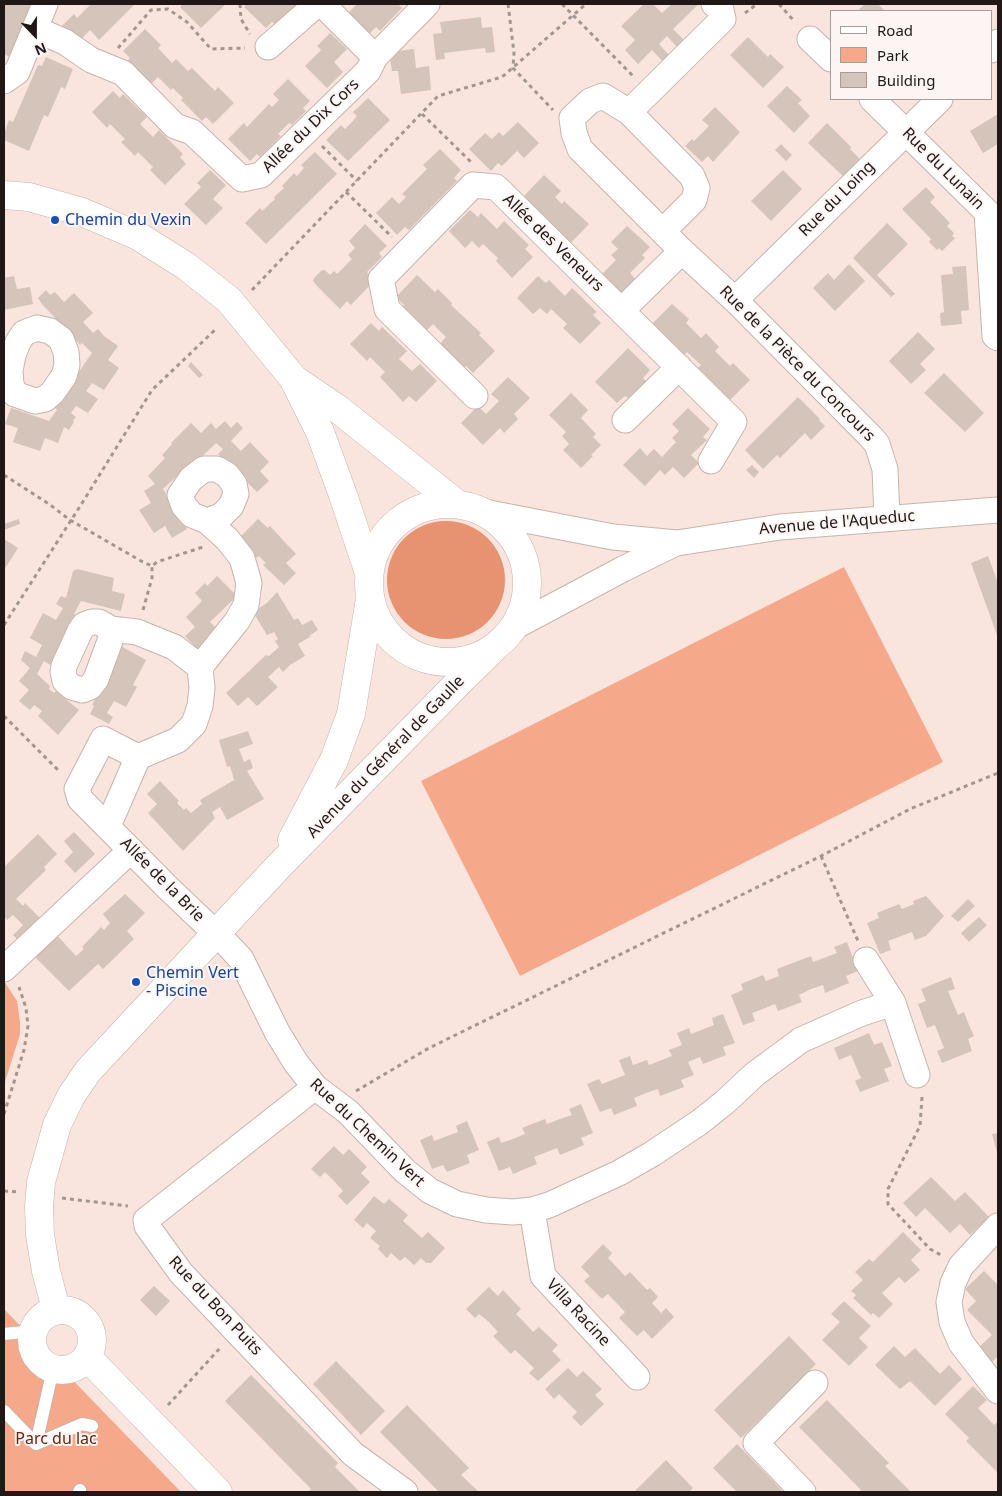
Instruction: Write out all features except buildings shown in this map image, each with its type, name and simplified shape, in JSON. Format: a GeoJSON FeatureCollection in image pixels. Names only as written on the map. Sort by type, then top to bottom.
{"type":"FeatureCollection","features":[{"type":"Feature","properties":{"kind":"street"},"geometry":{"type":"LineString","coordinates":[[4,82],[17,72],[45,4]]}},
{"type":"Feature","properties":{"kind":"street"},"geometry":{"type":"LineString","coordinates":[[263,48],[317,4]]}},
{"type":"Feature","properties":{"kind":"street"},"geometry":{"type":"LineString","coordinates":[[322,4],[375,57]]}},
{"type":"Feature","properties":{"kind":"street","name":"Allée du Dix Cors"},"geometry":{"type":"LineString","coordinates":[[34,29],[65,42],[91,60],[123,74],[175,126],[192,132],[242,179],[261,175],[368,71],[375,57],[427,4]]}},
{"type":"Feature","properties":{"kind":"street"},"geometry":{"type":"LineString","coordinates":[[629,112],[723,19],[721,10],[714,4]]}},
{"type":"Feature","properties":{"kind":"street"},"geometry":{"type":"LineString","coordinates":[[810,39],[830,58]]}},
{"type":"Feature","properties":{"kind":"street"},"geometry":{"type":"LineString","coordinates":[[573,125],[572,118],[590,101],[603,96],[629,112],[692,176],[697,188],[694,200],[663,231]]}},
{"type":"Feature","properties":{"kind":"street","name":"Rue du Lunain"},"geometry":{"type":"LineString","coordinates":[[873,100],[987,212],[995,336],[998,338]]}},
{"type":"Feature","properties":{"kind":"street","name":"Rue du Loing"},"geometry":{"type":"LineString","coordinates":[[735,300],[939,100]]}},
{"type":"Feature","properties":{"kind":"street","name":"Rue de la Pièce du Concours"},"geometry":{"type":"LineString","coordinates":[[573,125],[580,149],[682,251],[735,300],[877,444],[884,469],[887,518]]}},
{"type":"Feature","properties":{"kind":"street","name":"Allée des Veneurs"},"geometry":{"type":"LineString","coordinates":[[366,308],[383,290],[381,279],[473,185],[496,187],[734,422],[712,461]]}},
{"type":"Feature","properties":{"kind":"street","name":"Avenue du Général de Gaulle"},"geometry":{"type":"LineString","coordinates":[[4,194],[29,197],[82,212],[138,236],[186,266],[229,300],[293,378],[320,432],[343,495],[370,586],[351,714],[334,760],[278,867]]}},
{"type":"Feature","properties":{"kind":"street"},"geometry":{"type":"LineString","coordinates":[[622,310],[682,251]]}},
{"type":"Feature","properties":{"kind":"street"},"geometry":{"type":"LineString","coordinates":[[383,290],[388,310],[476,396]]}},
{"type":"Feature","properties":{"kind":"street"},"geometry":{"type":"LineString","coordinates":[[625,420],[679,367]]}},
{"type":"Feature","properties":{"kind":"street","name":"Avenue du Général de Gaulle"},"geometry":{"type":"LineString","coordinates":[[293,378],[338,409],[458,504]]}},
{"type":"Feature","properties":{"kind":"street"},"geometry":{"type":"LineString","coordinates":[[440,504],[458,504],[484,512],[502,525],[518,546],[527,571],[524,607],[514,628],[494,648],[475,658],[447,663],[412,654],[393,642],[377,620],[370,586],[378,546],[399,521],[414,511],[440,504]]}},
{"type":"Feature","properties":{"kind":"street","name":"Avenue de l'Aqueduc"},"geometry":{"type":"LineString","coordinates":[[484,512],[613,537],[677,542],[780,527],[998,510]]}},
{"type":"Feature","properties":{"kind":"street"},"geometry":{"type":"LineString","coordinates":[[77,789],[103,739],[138,758],[178,740],[194,724],[200,706],[202,688],[200,667],[236,621],[246,605],[249,583],[242,558],[227,539],[207,521]]}},
{"type":"Feature","properties":{"kind":"street","name":"Avenue de l'Aqueduc"},"geometry":{"type":"LineString","coordinates":[[514,628],[677,542]]}},
{"type":"Feature","properties":{"kind":"street"},"geometry":{"type":"LineString","coordinates":[[111,629],[137,632],[174,647],[200,667]]}},
{"type":"Feature","properties":{"kind":"street","name":"Avenue du Général de Gaulle"},"geometry":{"type":"LineString","coordinates":[[56,1310],[46,1271],[40,1235],[39,1207],[41,1182],[57,1125],[71,1096],[88,1071],[278,867],[494,648]]}},
{"type":"Feature","properties":{"kind":"street","name":"Allée de la Brie"},"geometry":{"type":"LineString","coordinates":[[108,826],[138,758]]}},
{"type":"Feature","properties":{"kind":"street","name":"Allée de la Brie"},"geometry":{"type":"LineString","coordinates":[[77,789],[80,799],[216,934]]}},
{"type":"Feature","properties":{"kind":"street"},"geometry":{"type":"LineString","coordinates":[[9,975],[71,906],[131,850]]}},
{"type":"Feature","properties":{"kind":"street","name":"Rue du Chemin Vert"},"geometry":{"type":"LineString","coordinates":[[216,934],[241,959],[277,1032],[296,1063],[315,1087],[348,1112],[405,1171],[430,1191],[456,1204],[486,1210],[513,1212],[532,1210],[549,1205],[619,1173],[652,1154],[712,1112],[755,1074],[801,1040],[893,1003]]}},
{"type":"Feature","properties":{"kind":"street"},"geometry":{"type":"LineString","coordinates":[[866,960],[893,1003],[917,1075]]}},
{"type":"Feature","properties":{"kind":"street"},"geometry":{"type":"LineString","coordinates":[[146,1220],[315,1087]]}},
{"type":"Feature","properties":{"kind":"street","name":"Villa Racine"},"geometry":{"type":"LineString","coordinates":[[532,1210],[543,1276],[637,1377]]}},
{"type":"Feature","properties":{"kind":"street","name":"Rue du Bon Puits"},"geometry":{"type":"LineString","coordinates":[[146,1220],[146,1226],[181,1273],[354,1454],[405,1492]]}},
{"type":"Feature","properties":{"kind":"street"},"geometry":{"type":"LineString","coordinates":[[998,1226],[961,1266],[953,1283],[949,1302],[952,1322],[961,1343],[998,1391]]}},
{"type":"Feature","properties":{"kind":"street"},"geometry":{"type":"LineString","coordinates":[[66,1309],[76,1312],[85,1319],[93,1337],[92,1348],[87,1357],[81,1364],[72,1369],[53,1369],[45,1365],[33,1350],[33,1331],[41,1317],[48,1312],[56,1310],[66,1309]]}},
{"type":"Feature","properties":{"kind":"street"},"geometry":{"type":"LineString","coordinates":[[87,1357],[218,1492]]}},
{"type":"Feature","properties":{"kind":"street"},"geometry":{"type":"LineString","coordinates":[[803,1492],[756,1443],[815,1383]]}},
{"type":"Feature","properties":{"kind":"lane"},"geometry":{"type":"LineString","coordinates":[[4,1334],[33,1331]]}},
{"type":"Feature","properties":{"kind":"lane"},"geometry":{"type":"LineString","coordinates":[[36,1444],[53,1369]]}},
{"type":"Feature","properties":{"kind":"lane"},"geometry":{"type":"LineString","coordinates":[[4,1412],[36,1444]]}},
{"type":"Feature","properties":{"kind":"lane"},"geometry":{"type":"LineString","coordinates":[[36,1444],[82,1424],[92,1426]]}},
{"type":"Feature","properties":{"kind":"path"},"geometry":{"type":"LineString","coordinates":[[158,10],[161,4]]}},
{"type":"Feature","properties":{"kind":"path"},"geometry":{"type":"LineString","coordinates":[[240,4],[241,19],[263,48]]}},
{"type":"Feature","properties":{"kind":"path"},"geometry":{"type":"LineString","coordinates":[[508,4],[514,52],[513,68],[556,113],[573,125]]}},
{"type":"Feature","properties":{"kind":"path"},"geometry":{"type":"LineString","coordinates":[[562,4],[649,92]]}},
{"type":"Feature","properties":{"kind":"path"},"geometry":{"type":"LineString","coordinates":[[251,291],[438,96],[502,77],[586,4]]}},
{"type":"Feature","properties":{"kind":"path"},"geometry":{"type":"LineString","coordinates":[[103,66],[151,10],[168,9],[188,22],[211,49],[263,48]]}},
{"type":"Feature","properties":{"kind":"path"},"geometry":{"type":"LineString","coordinates":[[422,114],[479,170],[484,186]]}},
{"type":"Feature","properties":{"kind":"path"},"geometry":{"type":"LineString","coordinates":[[306,130],[356,181]]}},
{"type":"Feature","properties":{"kind":"path"},"geometry":{"type":"LineString","coordinates":[[346,192],[406,252]]}},
{"type":"Feature","properties":{"kind":"path"},"geometry":{"type":"LineString","coordinates":[[4,625],[152,390],[217,328]]}},
{"type":"Feature","properties":{"kind":"path"},"geometry":{"type":"LineString","coordinates":[[4,475],[70,520],[152,566]]}},
{"type":"Feature","properties":{"kind":"path"},"geometry":{"type":"LineString","coordinates":[[152,566],[157,562],[227,539]]}},
{"type":"Feature","properties":{"kind":"path"},"geometry":{"type":"LineString","coordinates":[[137,632],[152,578],[152,566]]}},
{"type":"Feature","properties":{"kind":"path"},"geometry":{"type":"LineString","coordinates":[[4,716],[77,789]]}},
{"type":"Feature","properties":{"kind":"path"},"geometry":{"type":"LineString","coordinates":[[336,1102],[430,1048],[821,856],[910,809],[998,773]]}},
{"type":"Feature","properties":{"kind":"path"},"geometry":{"type":"LineString","coordinates":[[821,856],[866,960]]}},
{"type":"Feature","properties":{"kind":"path"},"geometry":{"type":"LineString","coordinates":[[4,1114],[24,1050],[28,1026],[26,1008],[18,986],[9,975]]}},
{"type":"Feature","properties":{"kind":"path"},"geometry":{"type":"LineString","coordinates":[[917,1075],[922,1100],[920,1126],[888,1189],[888,1204],[930,1248],[961,1266]]}},
{"type":"Feature","properties":{"kind":"path"},"geometry":{"type":"LineString","coordinates":[[4,1190],[24,1193]]}},
{"type":"Feature","properties":{"kind":"path"},"geometry":{"type":"LineString","coordinates":[[59,1198],[131,1206],[146,1220]]}},
{"type":"Feature","properties":{"kind":"path"},"geometry":{"type":"LineString","coordinates":[[166,1407],[237,1330]]}},
{"type":"Feature","properties":{"kind":"green space"},"geometry":{"type":"Polygon","coordinates":[[[844,567],[943,762],[520,976],[421,781],[844,567]]]}},
{"type":"Feature","properties":{"kind":"green space"},"geometry":{"type":"Polygon","coordinates":[[[4,981],[17,1001],[20,1034],[4,1085],[4,981]]]}},
{"type":"Feature","properties":{"kind":"green space","name":"Parc du lac"},"geometry":{"type":"Polygon","coordinates":[[[4,1309],[181,1492],[4,1492],[4,1309]]]}},
{"type":"Feature","properties":{"kind":"shaded area"},"geometry":{"type":"Polygon","coordinates":[[[446,521],[468,526],[479,531],[495,547],[500,558],[505,580],[500,602],[495,613],[479,629],[468,634],[446,639],[424,634],[413,629],[397,613],[392,602],[387,580],[392,558],[397,547],[413,531],[424,526],[446,521]]]}},
{"type":"Feature","properties":{"kind":"place","name":"Chemin du Vexin"},"geometry":{"type":"Point","coordinates":[55,220]}},
{"type":"Feature","properties":{"kind":"place","name":"Chemin Vert - Piscine"},"geometry":{"type":"Point","coordinates":[136,982]}}]}
